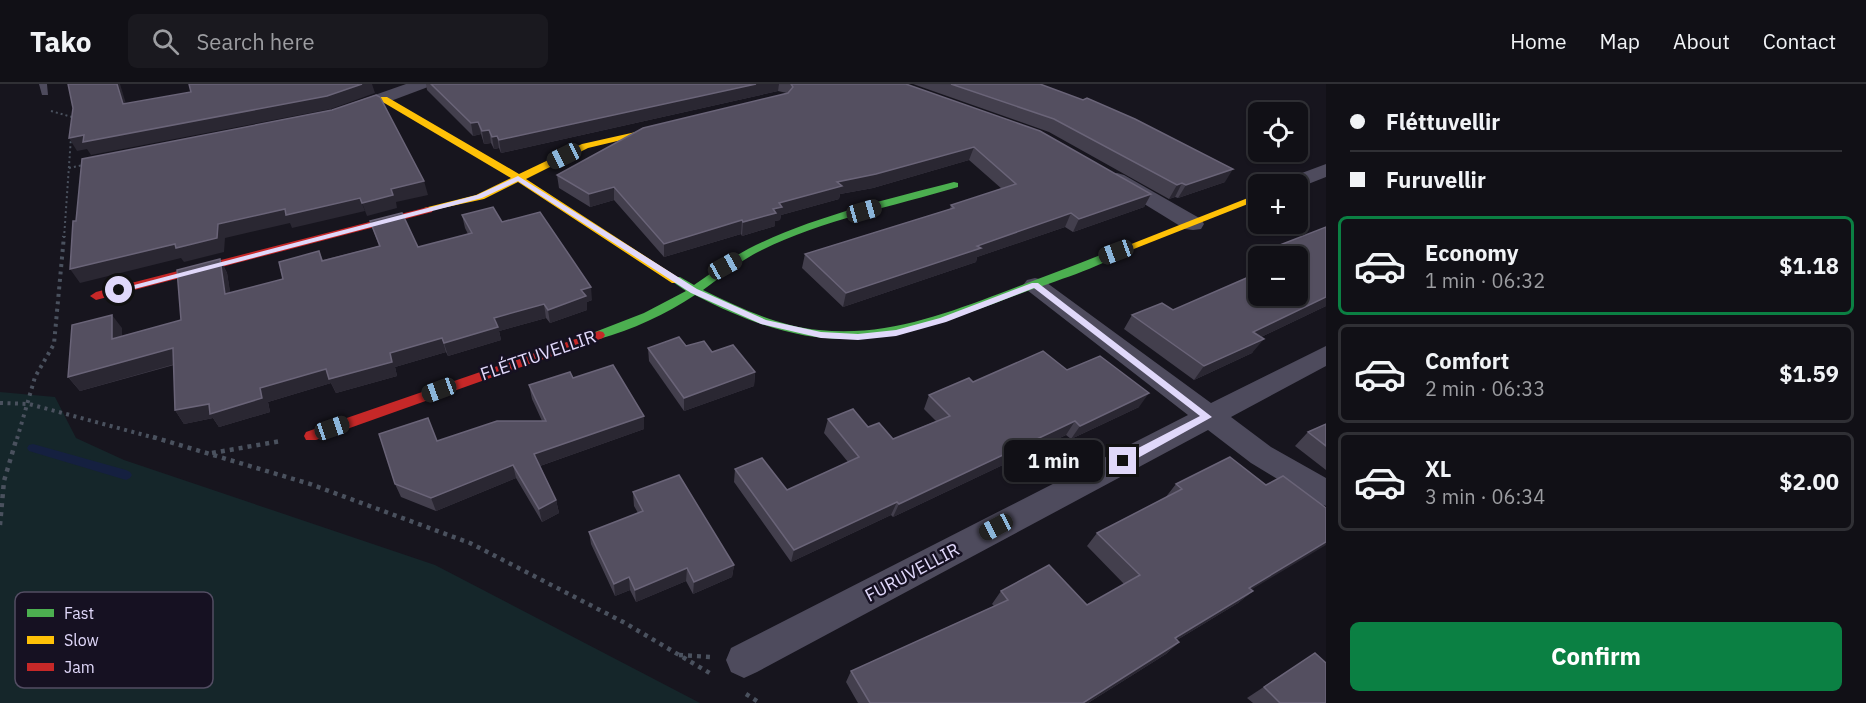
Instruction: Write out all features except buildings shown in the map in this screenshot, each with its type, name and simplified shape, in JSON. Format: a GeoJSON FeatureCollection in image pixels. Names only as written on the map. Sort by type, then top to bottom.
{"type":"FeatureCollection","features":[{"type":"Feature","properties":{"kind":"street"},"geometry":{"type":"LineString","coordinates":[[345,111],[422,84]]}},
{"type":"Feature","properties":{"kind":"street"},"geometry":{"type":"LineString","coordinates":[[384,99],[518,178],[694,291],[764,322],[821,335],[858,337],[896,333],[943,320],[1248,201]]}},
{"type":"Feature","properties":{"kind":"street"},"geometry":{"type":"LineString","coordinates":[[96,296],[480,197],[585,146],[688,121]]}},
{"type":"Feature","properties":{"kind":"street"},"geometry":{"type":"LineString","coordinates":[[1098,168],[1194,224]]}},
{"type":"Feature","properties":{"kind":"street"},"geometry":{"type":"LineString","coordinates":[[1308,178],[1323,173]]}},
{"type":"Feature","properties":{"kind":"street","name":"FLÉTTUVELLIR"},"geometry":{"type":"LineString","coordinates":[[311,436],[644,319],[694,291],[725,266],[762,246],[813,227],[954,185]]}},
{"type":"Feature","properties":{"kind":"street"},"geometry":{"type":"LineString","coordinates":[[1035,285],[1207,417],[1261,455],[1326,493]]}},
{"type":"Feature","properties":{"kind":"street","name":"FURUVELLIR"},"geometry":{"type":"LineString","coordinates":[[744,660],[1326,355]]}},
{"type":"Feature","properties":{"kind":"path"},"geometry":{"type":"LineString","coordinates":[[46,109],[72,117],[72,124]]}},
{"type":"Feature","properties":{"kind":"path"},"geometry":{"type":"LineString","coordinates":[[0,525],[4,481],[29,404],[35,377],[54,344],[57,329],[72,131]]}},
{"type":"Feature","properties":{"kind":"path"},"geometry":{"type":"LineString","coordinates":[[69,168],[83,165]]}},
{"type":"Feature","properties":{"kind":"path"},"geometry":{"type":"LineString","coordinates":[[0,403],[29,404],[211,453],[310,484],[470,543],[625,623],[720,679]]}},
{"type":"Feature","properties":{"kind":"path"},"geometry":{"type":"LineString","coordinates":[[211,453],[311,436]]}},
{"type":"Feature","properties":{"kind":"path"},"geometry":{"type":"LineString","coordinates":[[740,691],[760,703]]}},
{"type":"Feature","properties":{"kind":"shaded area"},"geometry":{"type":"Polygon","coordinates":[[[0,392],[55,397],[76,438],[124,460],[435,565],[700,703],[0,703],[0,392]]]}},
{"type":"Feature","properties":{"kind":"waterway"},"geometry":{"type":"LineString","coordinates":[[33,448],[126,475]]}},
{"type":"Feature","properties":{"kind":"traffic: fast"},"geometry":{"type":"LineString","coordinates":[[599,335],[672,305],[754,250],[786,236],[954,185]]}},
{"type":"Feature","properties":{"kind":"traffic: fast"},"geometry":{"type":"LineString","coordinates":[[676,280],[714,300],[775,325],[817,334],[861,336],[904,329],[945,318],[1112,254]]}},
{"type":"Feature","properties":{"kind":"traffic: slow"},"geometry":{"type":"LineString","coordinates":[[384,99],[528,184],[676,280]]}},
{"type":"Feature","properties":{"kind":"traffic: slow"},"geometry":{"type":"LineString","coordinates":[[428,210],[480,197],[585,146],[673,125]]}},
{"type":"Feature","properties":{"kind":"traffic: slow"},"geometry":{"type":"LineString","coordinates":[[1112,254],[1248,201]]}},
{"type":"Feature","properties":{"kind":"traffic: jam"},"geometry":{"type":"LineString","coordinates":[[96,296],[428,210]]}},
{"type":"Feature","properties":{"kind":"traffic: jam"},"geometry":{"type":"LineString","coordinates":[[311,436],[599,335]]}},
{"type":"Feature","properties":{"kind":"route"},"geometry":{"type":"LineString","coordinates":[[119,290],[480,197],[518,178],[694,291],[764,322],[821,335],[858,337],[896,333],[943,320],[1035,285],[1207,417],[1123,461]]}}]}
